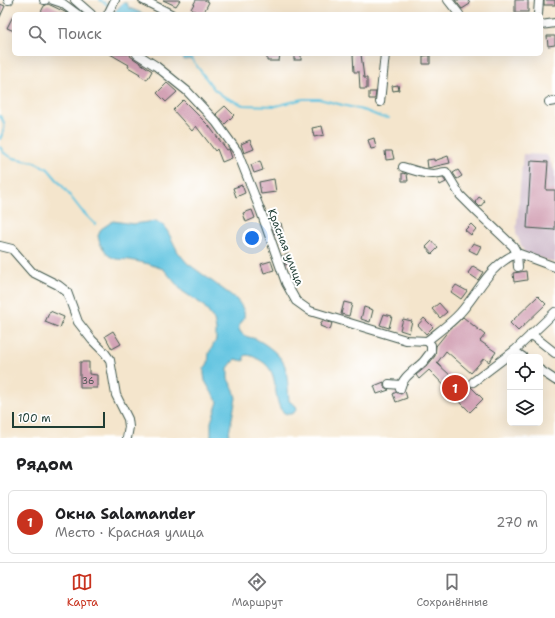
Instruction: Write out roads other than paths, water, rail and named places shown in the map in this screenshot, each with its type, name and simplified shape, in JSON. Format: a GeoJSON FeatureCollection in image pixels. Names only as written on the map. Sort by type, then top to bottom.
{"type":"FeatureCollection","features":[{"type":"Feature","properties":{"kind":"street"},"geometry":{"type":"LineString","coordinates":[[53,0],[62,3],[74,12]]}},
{"type":"Feature","properties":{"kind":"street"},"geometry":{"type":"LineString","coordinates":[[75,0],[89,12]]}},
{"type":"Feature","properties":{"kind":"street"},"geometry":{"type":"LineString","coordinates":[[109,12],[115,0]]}},
{"type":"Feature","properties":{"kind":"street"},"geometry":{"type":"LineString","coordinates":[[143,0],[167,12]]}},
{"type":"Feature","properties":{"kind":"street"},"geometry":{"type":"LineString","coordinates":[[448,0],[457,12]]}},
{"type":"Feature","properties":{"kind":"street"},"geometry":{"type":"LineString","coordinates":[[538,12],[539,0]]}},
{"type":"Feature","properties":{"kind":"street"},"geometry":{"type":"LineString","coordinates":[[543,25],[555,24]]}},
{"type":"Feature","properties":{"kind":"street","name":"Красная улица"},"geometry":{"type":"LineString","coordinates":[[140,56],[156,66],[187,91],[216,122],[237,151],[261,212],[286,283],[296,301],[310,311],[406,340],[427,341]]}},
{"type":"Feature","properties":{"kind":"street"},"geometry":{"type":"LineString","coordinates":[[380,102],[385,56]]}},
{"type":"Feature","properties":{"kind":"street"},"geometry":{"type":"LineString","coordinates":[[404,168],[433,174],[446,172],[460,195],[513,246],[517,253],[518,267]]}},
{"type":"Feature","properties":{"kind":"street"},"geometry":{"type":"LineString","coordinates":[[0,246],[12,249],[32,272],[58,285],[67,292],[78,322],[110,360],[116,395],[128,419],[129,427],[127,438]]}},
{"type":"Feature","properties":{"kind":"street"},"geometry":{"type":"LineString","coordinates":[[389,384],[400,387],[408,375],[422,363],[431,352],[431,346],[427,341],[460,314],[486,276],[507,258],[517,253],[555,267]]}},
{"type":"Feature","properties":{"kind":"street"},"geometry":{"type":"LineString","coordinates":[[473,382],[514,351],[555,312]]}},
{"type":"Feature","properties":{"kind":"street"},"geometry":{"type":"LineString","coordinates":[[531,334],[555,353]]}},
{"type":"Feature","properties":{"kind":"street"},"geometry":{"type":"LineString","coordinates":[[514,351],[518,354]]}},
{"type":"Feature","properties":{"kind":"street"},"geometry":{"type":"LineString","coordinates":[[543,372],[555,380]]}},
{"type":"Feature","properties":{"kind":"water"},"geometry":{"type":"Polygon","coordinates":[[[123,3],[127,3],[129,8],[139,12],[114,12],[123,3]]]}},
{"type":"Feature","properties":{"kind":"water"},"geometry":{"type":"Polygon","coordinates":[[[181,56],[193,56],[192,59],[184,60],[181,56]]]}},
{"type":"Feature","properties":{"kind":"water"},"geometry":{"type":"Polygon","coordinates":[[[113,221],[133,224],[156,221],[163,225],[178,252],[187,263],[235,298],[244,312],[243,319],[239,326],[241,333],[245,336],[256,339],[273,350],[283,362],[287,375],[289,401],[296,406],[297,409],[293,413],[286,414],[280,408],[273,375],[270,369],[258,359],[246,355],[244,357],[244,361],[235,359],[228,368],[228,379],[234,390],[236,398],[228,438],[211,438],[211,422],[218,402],[205,381],[204,369],[208,363],[209,353],[216,340],[214,320],[203,305],[182,291],[163,269],[149,264],[116,259],[109,256],[100,244],[98,236],[101,229],[113,221]]]}},
{"type":"Feature","properties":{"kind":"waterway"},"geometry":{"type":"LineString","coordinates":[[100,0],[108,5]]}},
{"type":"Feature","properties":{"kind":"waterway"},"geometry":{"type":"LineString","coordinates":[[189,56],[214,89],[223,96],[243,105],[276,106],[303,99],[319,99],[389,118]]}},
{"type":"Feature","properties":{"kind":"waterway"},"geometry":{"type":"LineString","coordinates":[[0,116],[4,122],[4,130],[0,139]]}},
{"type":"Feature","properties":{"kind":"waterway"},"geometry":{"type":"LineString","coordinates":[[0,147],[4,153],[13,158],[34,162],[48,169],[81,210],[95,224]]}},
{"type":"Feature","properties":{"kind":"place","name":"Окна Salamander"},"geometry":{"type":"Point","coordinates":[455,388]}}]}
